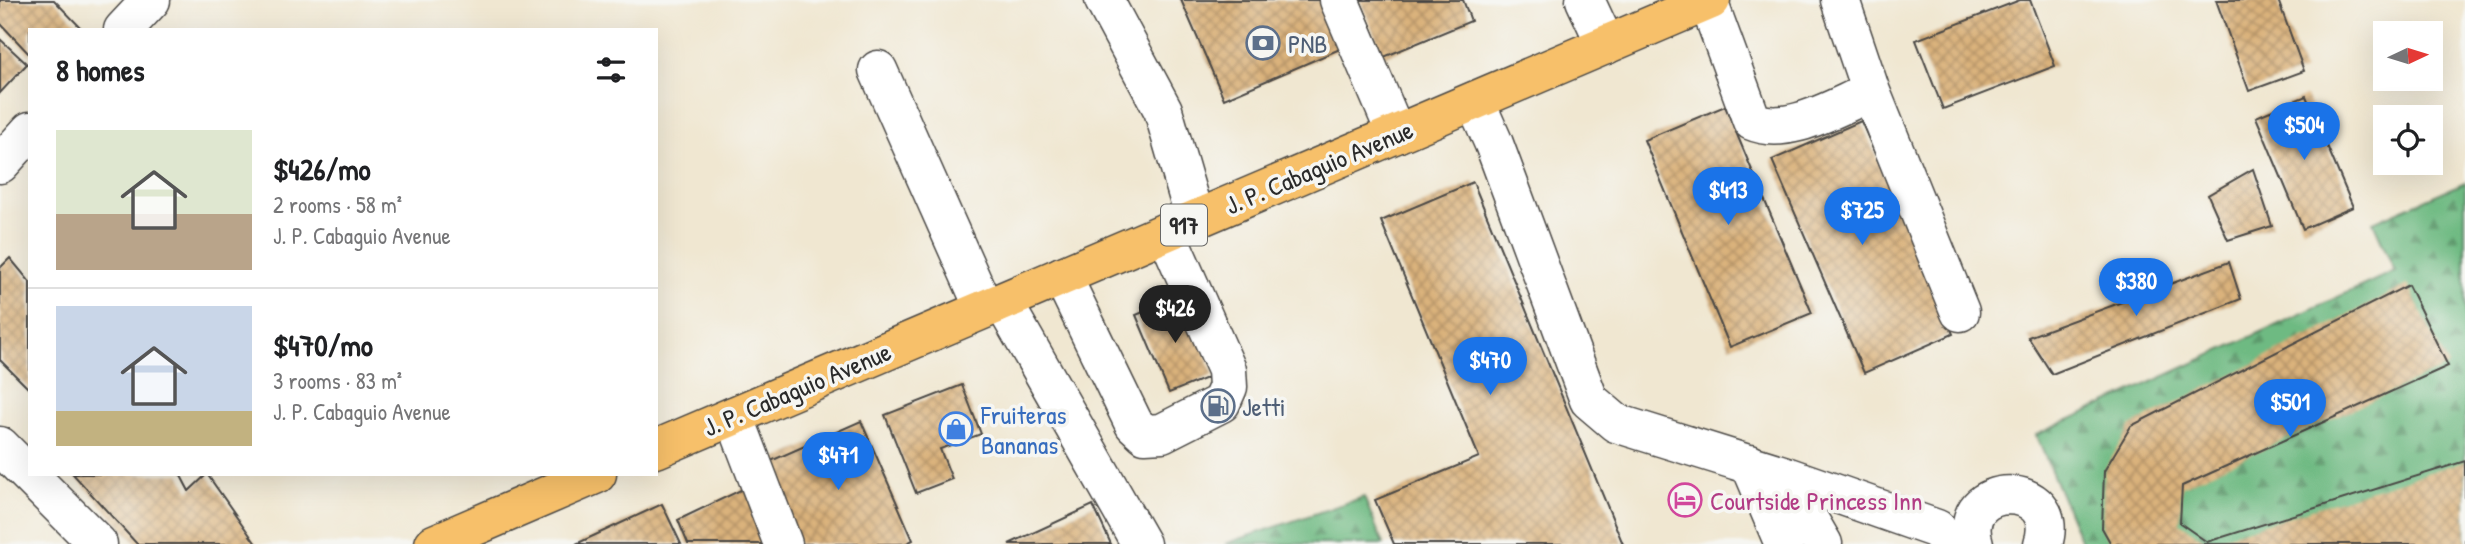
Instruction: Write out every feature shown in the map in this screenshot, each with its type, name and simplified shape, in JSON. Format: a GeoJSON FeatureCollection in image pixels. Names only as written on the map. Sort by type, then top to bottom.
{"type":"FeatureCollection","features":[{"type":"Feature","properties":{"kind":"main road","name":"J. P. Cabaguio Avenue"},"geometry":{"type":"LineString","coordinates":[[658,448],[1709,1]]}},
{"type":"Feature","properties":{"kind":"main road"},"geometry":{"type":"LineString","coordinates":[[434,544],[592,476]]}},
{"type":"Feature","properties":{"kind":"street"},"geometry":{"type":"LineString","coordinates":[[125,28],[151,0]]}},
{"type":"Feature","properties":{"kind":"street"},"geometry":{"type":"LineString","coordinates":[[1062,276],[1134,424],[1145,434],[1162,433],[1221,403],[1228,387],[1227,370],[1181,226],[1163,110],[1104,0]]}},
{"type":"Feature","properties":{"kind":"street"},"geometry":{"type":"LineString","coordinates":[[1339,0],[1396,134]]}},
{"type":"Feature","properties":{"kind":"street"},"geometry":{"type":"LineString","coordinates":[[1585,0],[1606,45]]}},
{"type":"Feature","properties":{"kind":"street"},"geometry":{"type":"LineString","coordinates":[[1840,0],[1871,92],[1960,312]]}},
{"type":"Feature","properties":{"kind":"street"},"geometry":{"type":"LineString","coordinates":[[1709,1],[1752,121],[1766,127],[1788,125],[1871,92]]}},
{"type":"Feature","properties":{"kind":"street"},"geometry":{"type":"LineString","coordinates":[[878,70],[993,305],[1141,544]]}},
{"type":"Feature","properties":{"kind":"street"},"geometry":{"type":"LineString","coordinates":[[1475,101],[1494,144],[1589,400],[1616,423],[1767,469],[1937,529],[1950,544]]}},
{"type":"Feature","properties":{"kind":"street"},"geometry":{"type":"LineString","coordinates":[[0,164],[28,133]]}},
{"type":"Feature","properties":{"kind":"street"},"geometry":{"type":"LineString","coordinates":[[734,416],[783,544]]}},
{"type":"Feature","properties":{"kind":"street"},"geometry":{"type":"LineString","coordinates":[[0,446],[28,474]]}},
{"type":"Feature","properties":{"kind":"street"},"geometry":{"type":"LineString","coordinates":[[1767,469],[1784,544]]}},
{"type":"Feature","properties":{"kind":"street"},"geometry":{"type":"LineString","coordinates":[[1767,469],[1824,544]]}},
{"type":"Feature","properties":{"kind":"street"},"geometry":{"type":"LineString","coordinates":[[30,476],[98,544]]}},
{"type":"Feature","properties":{"kind":"street"},"geometry":{"type":"LineString","coordinates":[[1974,544],[1973,519],[1979,508],[1993,497],[2005,494],[2018,495],[2039,510],[2045,522],[2043,544]]}},
{"type":"Feature","properties":{"kind":"green space"},"geometry":{"type":"Polygon","coordinates":[[[2465,182],[2465,544],[2082,544],[2036,435],[2395,271],[2373,222],[2465,182]]]}},
{"type":"Feature","properties":{"kind":"green space"},"geometry":{"type":"Polygon","coordinates":[[[1364,497],[1383,544],[1225,544],[1364,497]]]}},
{"type":"Feature","properties":{"kind":"building"},"geometry":{"type":"Polygon","coordinates":[[[0,0],[54,0],[81,28],[28,28],[28,53],[0,23],[0,0]]]}},
{"type":"Feature","properties":{"kind":"building"},"geometry":{"type":"Polygon","coordinates":[[[1181,0],[1326,0],[1347,46],[1224,99],[1181,0]]]}},
{"type":"Feature","properties":{"kind":"building"},"geometry":{"type":"Polygon","coordinates":[[[1360,0],[1463,0],[1471,21],[1384,57],[1360,0]]]}},
{"type":"Feature","properties":{"kind":"building"},"geometry":{"type":"Polygon","coordinates":[[[2020,0],[2030,0],[2055,66],[1943,109],[1916,40],[2020,0]]]}},
{"type":"Feature","properties":{"kind":"building"},"geometry":{"type":"Polygon","coordinates":[[[2216,0],[2278,0],[2304,71],[2249,91],[2216,0]]]}},
{"type":"Feature","properties":{"kind":"building"},"geometry":{"type":"Polygon","coordinates":[[[0,39],[27,64],[0,93],[0,39]]]}},
{"type":"Feature","properties":{"kind":"building"},"geometry":{"type":"Polygon","coordinates":[[[2306,96],[2353,207],[2303,229],[2256,117],[2306,96]]]}},
{"type":"Feature","properties":{"kind":"building"},"geometry":{"type":"Polygon","coordinates":[[[1725,106],[1812,313],[1730,347],[1644,140],[1725,106]]]}},
{"type":"Feature","properties":{"kind":"building"},"geometry":{"type":"Polygon","coordinates":[[[1861,121],[1953,334],[1864,373],[1772,160],[1861,121]]]}},
{"type":"Feature","properties":{"kind":"building"},"geometry":{"type":"Polygon","coordinates":[[[2253,169],[2272,226],[2228,240],[2208,195],[2253,169]]]}},
{"type":"Feature","properties":{"kind":"building"},"geometry":{"type":"Polygon","coordinates":[[[1473,182],[1623,544],[1394,544],[1375,500],[1479,457],[1381,221],[1473,182]]]}},
{"type":"Feature","properties":{"kind":"building"},"geometry":{"type":"Polygon","coordinates":[[[10,258],[28,280],[28,388],[0,360],[0,268],[10,258]]]}},
{"type":"Feature","properties":{"kind":"building"},"geometry":{"type":"Polygon","coordinates":[[[2229,262],[2241,299],[2052,374],[2028,337],[2229,262]]]}},
{"type":"Feature","properties":{"kind":"building"},"geometry":{"type":"Polygon","coordinates":[[[2408,285],[2448,366],[2182,486],[2180,523],[2207,542],[2465,461],[2465,544],[2111,544],[2102,528],[2104,471],[2131,426],[2408,285]]]}},
{"type":"Feature","properties":{"kind":"building"},"geometry":{"type":"Polygon","coordinates":[[[1182,296],[1214,375],[1169,393],[1136,315],[1182,296]]]}},
{"type":"Feature","properties":{"kind":"building"},"geometry":{"type":"Polygon","coordinates":[[[962,385],[981,434],[940,449],[952,479],[916,493],[885,415],[962,385]]]}},
{"type":"Feature","properties":{"kind":"building"},"geometry":{"type":"Polygon","coordinates":[[[861,421],[913,540],[905,544],[798,544],[764,464],[861,421]]]}},
{"type":"Feature","properties":{"kind":"building"},"geometry":{"type":"Polygon","coordinates":[[[75,476],[181,476],[189,491],[205,476],[208,476],[256,544],[137,544],[75,476]]]}},
{"type":"Feature","properties":{"kind":"building"},"geometry":{"type":"Polygon","coordinates":[[[749,486],[773,544],[688,544],[678,520],[749,486]]]}},
{"type":"Feature","properties":{"kind":"building"},"geometry":{"type":"Polygon","coordinates":[[[662,504],[681,544],[576,544],[662,504]]]}},
{"type":"Feature","properties":{"kind":"building"},"geometry":{"type":"Polygon","coordinates":[[[1093,505],[1111,544],[1009,544],[1093,505]]]}},
{"type":"Feature","properties":{"kind":"place","name":"PNB"},"geometry":{"type":"Point","coordinates":[1263,43]}},
{"type":"Feature","properties":{"kind":"place","name":"Jetti"},"geometry":{"type":"Point","coordinates":[1218,406]}},
{"type":"Feature","properties":{"kind":"place","name":"Fruiteras Bananas"},"geometry":{"type":"Point","coordinates":[956,429]}},
{"type":"Feature","properties":{"kind":"place","name":"Courtside Princess Inn"},"geometry":{"type":"Point","coordinates":[1685,500]}}]}
